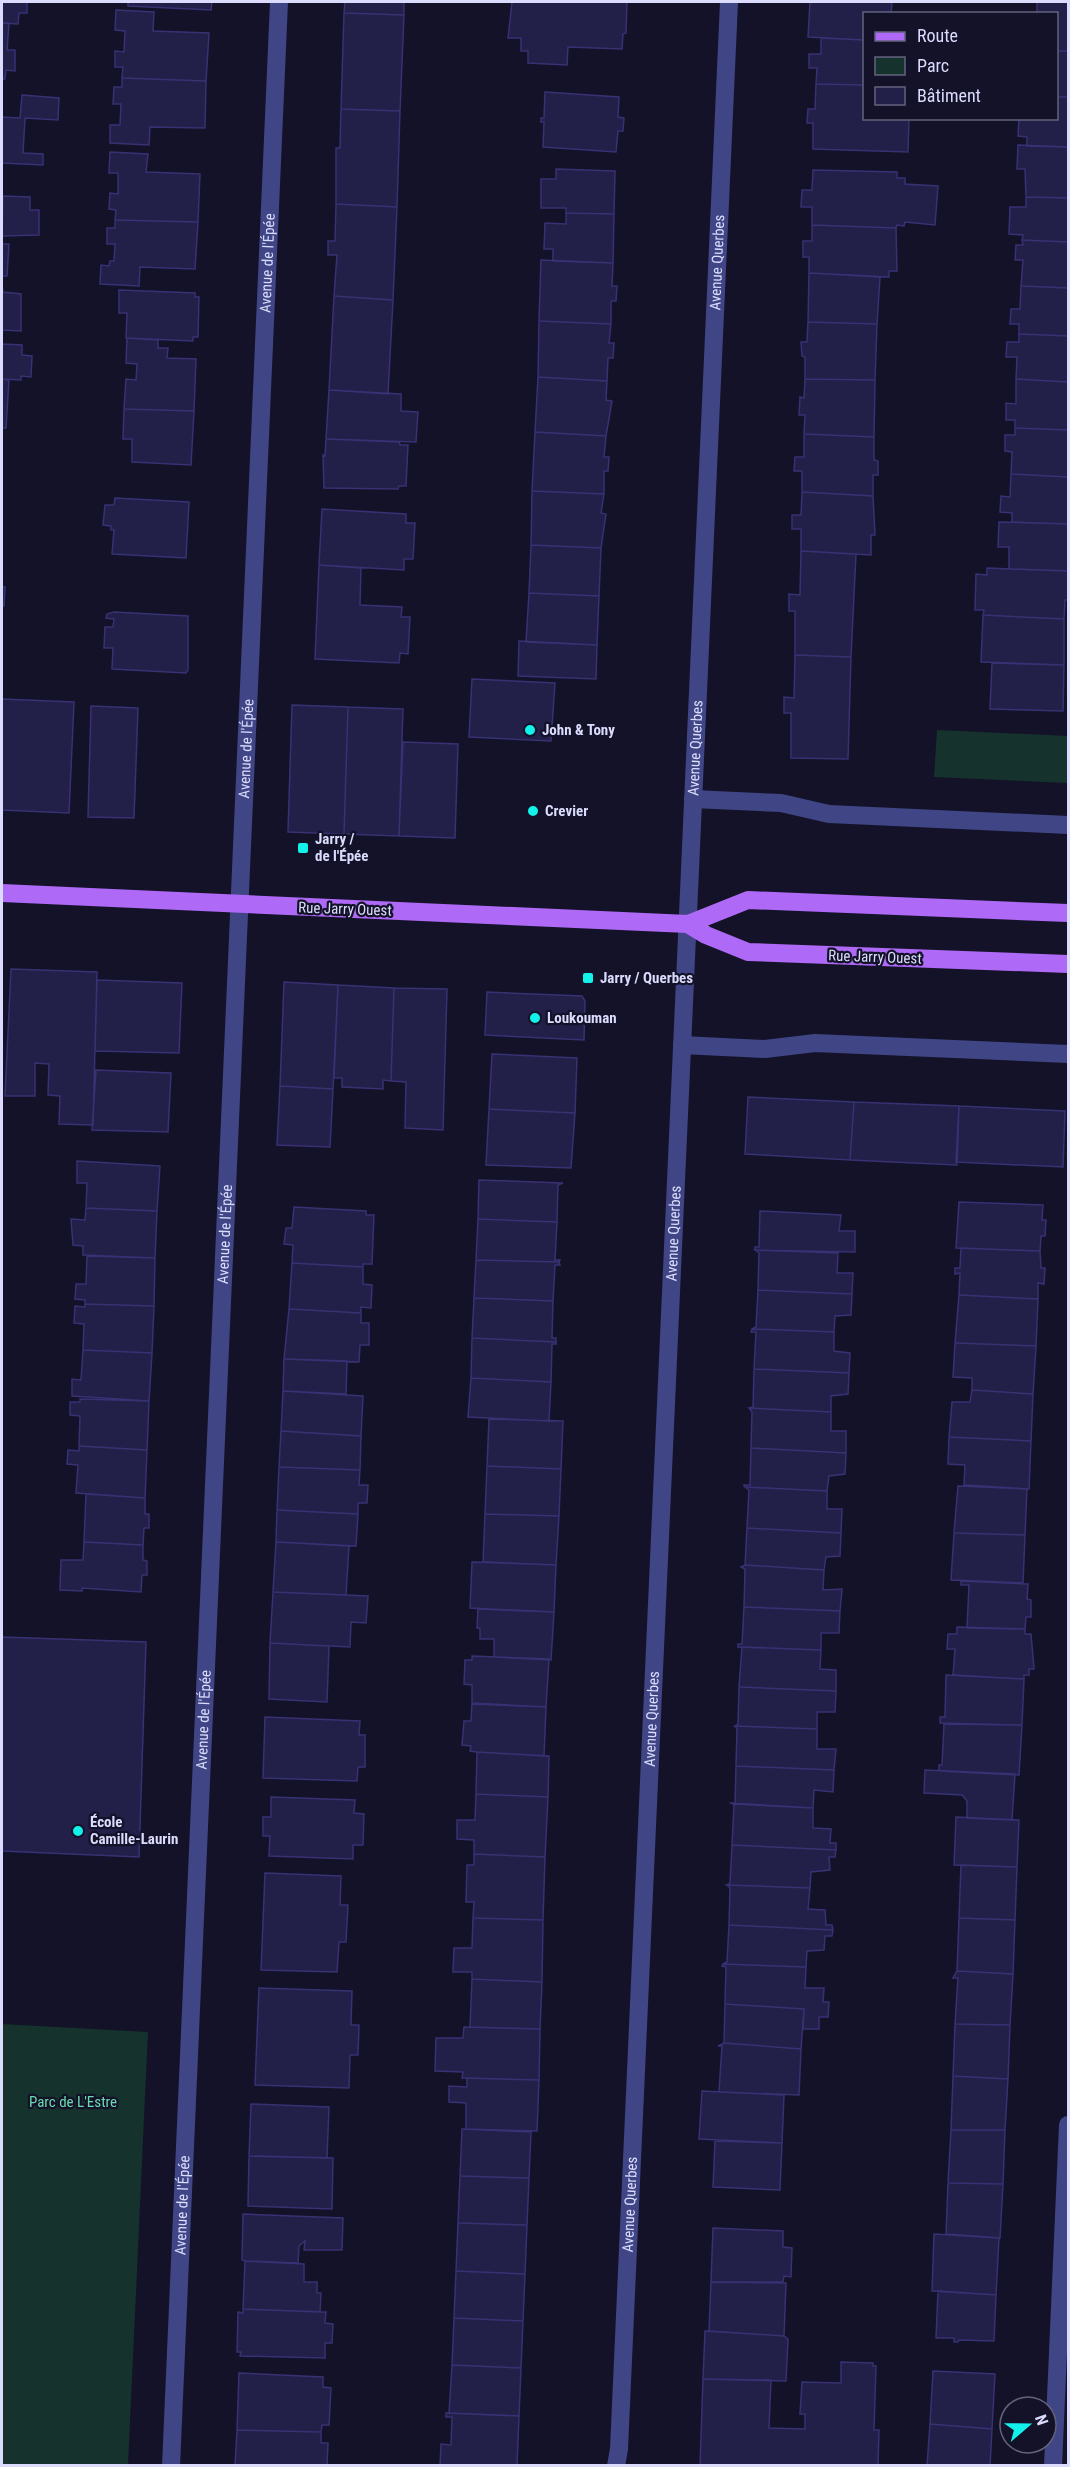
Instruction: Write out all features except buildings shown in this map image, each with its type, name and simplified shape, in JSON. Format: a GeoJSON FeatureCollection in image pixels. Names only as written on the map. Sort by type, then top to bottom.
{"type":"FeatureCollection","features":[{"type":"Feature","properties":{"kind":"main road","name":"Rue Jarry Ouest"},"geometry":{"type":"LineString","coordinates":[[2,893],[688,924],[748,900],[1068,913]]}},
{"type":"Feature","properties":{"kind":"main road","name":"Rue Jarry Ouest"},"geometry":{"type":"LineString","coordinates":[[688,924],[706,935],[748,952],[1068,964]]}},
{"type":"Feature","properties":{"kind":"street","name":"Avenue de l'Épée"},"geometry":{"type":"LineString","coordinates":[[171,2466],[279,2]]}},
{"type":"Feature","properties":{"kind":"street","name":"Avenue Querbes"},"geometry":{"type":"LineString","coordinates":[[616,2466],[620,2437],[729,2]]}},
{"type":"Feature","properties":{"kind":"street"},"geometry":{"type":"LineString","coordinates":[[693,799],[781,804],[829,814],[1068,825]]}},
{"type":"Feature","properties":{"kind":"street"},"geometry":{"type":"LineString","coordinates":[[682,1045],[765,1049],[815,1043],[1068,1054]]}},
{"type":"Feature","properties":{"kind":"street"},"geometry":{"type":"LineString","coordinates":[[1053,2466],[1068,2125]]}},
{"type":"Feature","properties":{"kind":"green space"},"geometry":{"type":"Polygon","coordinates":[[[937,730],[1068,736],[1068,783],[934,777],[937,730]]]}},
{"type":"Feature","properties":{"kind":"green space","name":"Parc de L'Estre"},"geometry":{"type":"Polygon","coordinates":[[[2,2024],[148,2032],[128,2465],[2,2465],[2,2024]]]}},
{"type":"Feature","properties":{"kind":"place","name":"John & Tony"},"geometry":{"type":"Point","coordinates":[530,730]}},
{"type":"Feature","properties":{"kind":"place","name":"Crevier"},"geometry":{"type":"Point","coordinates":[533,811]}},
{"type":"Feature","properties":{"kind":"place","name":"Jarry / de l'Épée"},"geometry":{"type":"Point","coordinates":[303,848]}},
{"type":"Feature","properties":{"kind":"place","name":"Jarry / Querbes"},"geometry":{"type":"Point","coordinates":[588,978]}},
{"type":"Feature","properties":{"kind":"place","name":"Loukouman"},"geometry":{"type":"Point","coordinates":[535,1018]}},
{"type":"Feature","properties":{"kind":"place","name":"École Camille-Laurin"},"geometry":{"type":"Point","coordinates":[78,1831]}}]}
